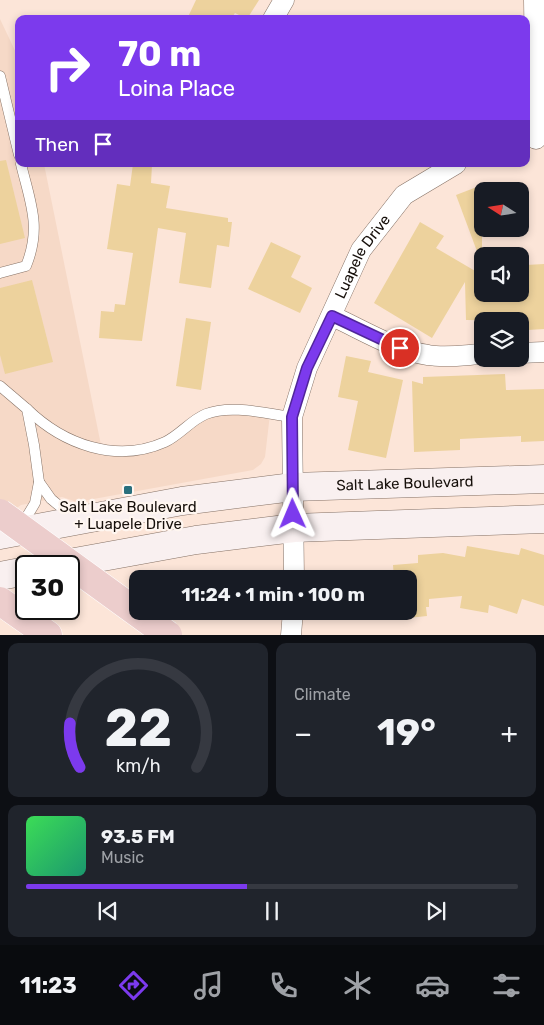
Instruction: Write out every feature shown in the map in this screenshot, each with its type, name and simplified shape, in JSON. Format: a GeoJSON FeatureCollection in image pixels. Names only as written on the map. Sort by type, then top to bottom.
{"type":"FeatureCollection","features":[{"type":"Feature","properties":{"kind":"highway"},"geometry":{"type":"LineString","coordinates":[[6,526],[168,635]]}},
{"type":"Feature","properties":{"kind":"highway"},"geometry":{"type":"LineString","coordinates":[[0,600],[48,635]]}},
{"type":"Feature","properties":{"kind":"main road","name":"Salt Lake Boulevard"},"geometry":{"type":"LineString","coordinates":[[6,526],[78,521],[182,501],[293,487],[544,480]]}},
{"type":"Feature","properties":{"kind":"main road"},"geometry":{"type":"LineString","coordinates":[[80,561],[196,540],[294,528],[544,519]]}},
{"type":"Feature","properties":{"kind":"main road"},"geometry":{"type":"LineString","coordinates":[[0,576],[15,573]]}},
{"type":"Feature","properties":{"kind":"street"},"geometry":{"type":"LineString","coordinates":[[275,15],[284,0]]}},
{"type":"Feature","properties":{"kind":"street"},"geometry":{"type":"LineString","coordinates":[[534,0],[535,139]]}},
{"type":"Feature","properties":{"kind":"street","name":"Luapele Drive"},"geometry":{"type":"LineString","coordinates":[[294,570],[292,417],[307,368],[361,250],[404,195],[451,167]]}},
{"type":"Feature","properties":{"kind":"street"},"geometry":{"type":"LineString","coordinates":[[332,316],[400,348],[417,353],[431,356],[474,354]]}},
{"type":"Feature","properties":{"kind":"street"},"geometry":{"type":"LineString","coordinates":[[529,353],[544,352]]}},
{"type":"Feature","properties":{"kind":"street"},"geometry":{"type":"LineString","coordinates":[[295,620],[297,634]]}},
{"type":"Feature","properties":{"kind":"lane"},"geometry":{"type":"LineString","coordinates":[[0,76],[15,138]]}},
{"type":"Feature","properties":{"kind":"lane"},"geometry":{"type":"LineString","coordinates":[[0,273],[26,266],[34,246],[35,223],[22,167]]}},
{"type":"Feature","properties":{"kind":"lane"},"geometry":{"type":"LineString","coordinates":[[0,386],[44,425],[70,441],[102,450],[129,451],[166,442],[205,414],[212,412],[233,410],[292,417]]}},
{"type":"Feature","properties":{"kind":"lane"},"geometry":{"type":"LineString","coordinates":[[6,526],[35,502],[39,482],[27,409]]}},
{"type":"Feature","properties":{"kind":"lane"},"geometry":{"type":"LineString","coordinates":[[39,482],[51,499],[78,521]]}},
{"type":"Feature","properties":{"kind":"shaded area"},"geometry":{"type":"Polygon","coordinates":[[[0,19],[15,51],[15,167],[45,167],[102,450],[146,448],[205,414],[270,414],[265,457],[261,464],[253,470],[77,502],[62,497],[21,505],[12,511],[0,513],[0,19]]]}},
{"type":"Feature","properties":{"kind":"building"},"geometry":{"type":"Polygon","coordinates":[[[196,0],[259,0],[250,15],[235,13],[234,15],[189,15],[196,0]]]}},
{"type":"Feature","properties":{"kind":"building"},"geometry":{"type":"Polygon","coordinates":[[[6,160],[25,238],[0,244],[0,161],[6,160]]]}},
{"type":"Feature","properties":{"kind":"building"},"geometry":{"type":"Polygon","coordinates":[[[133,167],[152,167],[151,183],[170,186],[166,208],[228,218],[228,222],[232,222],[229,247],[217,245],[211,288],[179,283],[186,233],[158,228],[142,341],[99,338],[101,311],[114,312],[115,304],[125,305],[133,253],[107,249],[117,184],[130,186],[133,167]]]}},
{"type":"Feature","properties":{"kind":"building"},"geometry":{"type":"Polygon","coordinates":[[[474,188],[474,238],[482,238],[482,247],[475,247],[456,195],[474,188]]]}},
{"type":"Feature","properties":{"kind":"building"},"geometry":{"type":"Polygon","coordinates":[[[420,222],[444,236],[436,248],[474,270],[474,302],[529,302],[529,265],[544,264],[544,329],[529,330],[529,312],[474,312],[474,320],[466,320],[465,282],[432,338],[374,303],[420,222]]]}},
{"type":"Feature","properties":{"kind":"building"},"geometry":{"type":"Polygon","coordinates":[[[271,242],[301,256],[291,277],[312,288],[300,313],[248,289],[271,242]]]}},
{"type":"Feature","properties":{"kind":"building"},"geometry":{"type":"Polygon","coordinates":[[[32,280],[53,362],[5,374],[0,355],[0,288],[32,280]]]}},
{"type":"Feature","properties":{"kind":"building"},"geometry":{"type":"Polygon","coordinates":[[[186,318],[211,322],[201,390],[176,386],[186,318]]]}},
{"type":"Feature","properties":{"kind":"building"},"geometry":{"type":"Polygon","coordinates":[[[346,356],[371,361],[368,372],[403,380],[386,458],[348,450],[358,401],[338,397],[346,356]]]}},
{"type":"Feature","properties":{"kind":"building"},"geometry":{"type":"Polygon","coordinates":[[[505,374],[506,390],[544,389],[544,441],[521,442],[521,436],[460,439],[460,450],[414,452],[412,381],[423,384],[423,377],[505,374]]]}},
{"type":"Feature","properties":{"kind":"building"},"geometry":{"type":"Polygon","coordinates":[[[467,546],[519,555],[521,548],[544,555],[544,606],[522,599],[517,614],[489,605],[488,613],[460,608],[462,596],[429,599],[429,607],[426,607],[427,616],[417,617],[417,570],[393,570],[393,565],[418,563],[418,555],[443,553],[465,557],[467,546]]]}},
{"type":"Feature","properties":{"kind":"place","name":"Salt Lake Boulevard + Luapele Drive"},"geometry":{"type":"Point","coordinates":[128,490]}},
{"type":"Feature","properties":{"kind":"route"},"geometry":{"type":"LineString","coordinates":[[293,514],[292,417],[307,368],[332,316],[400,348]]}}]}
